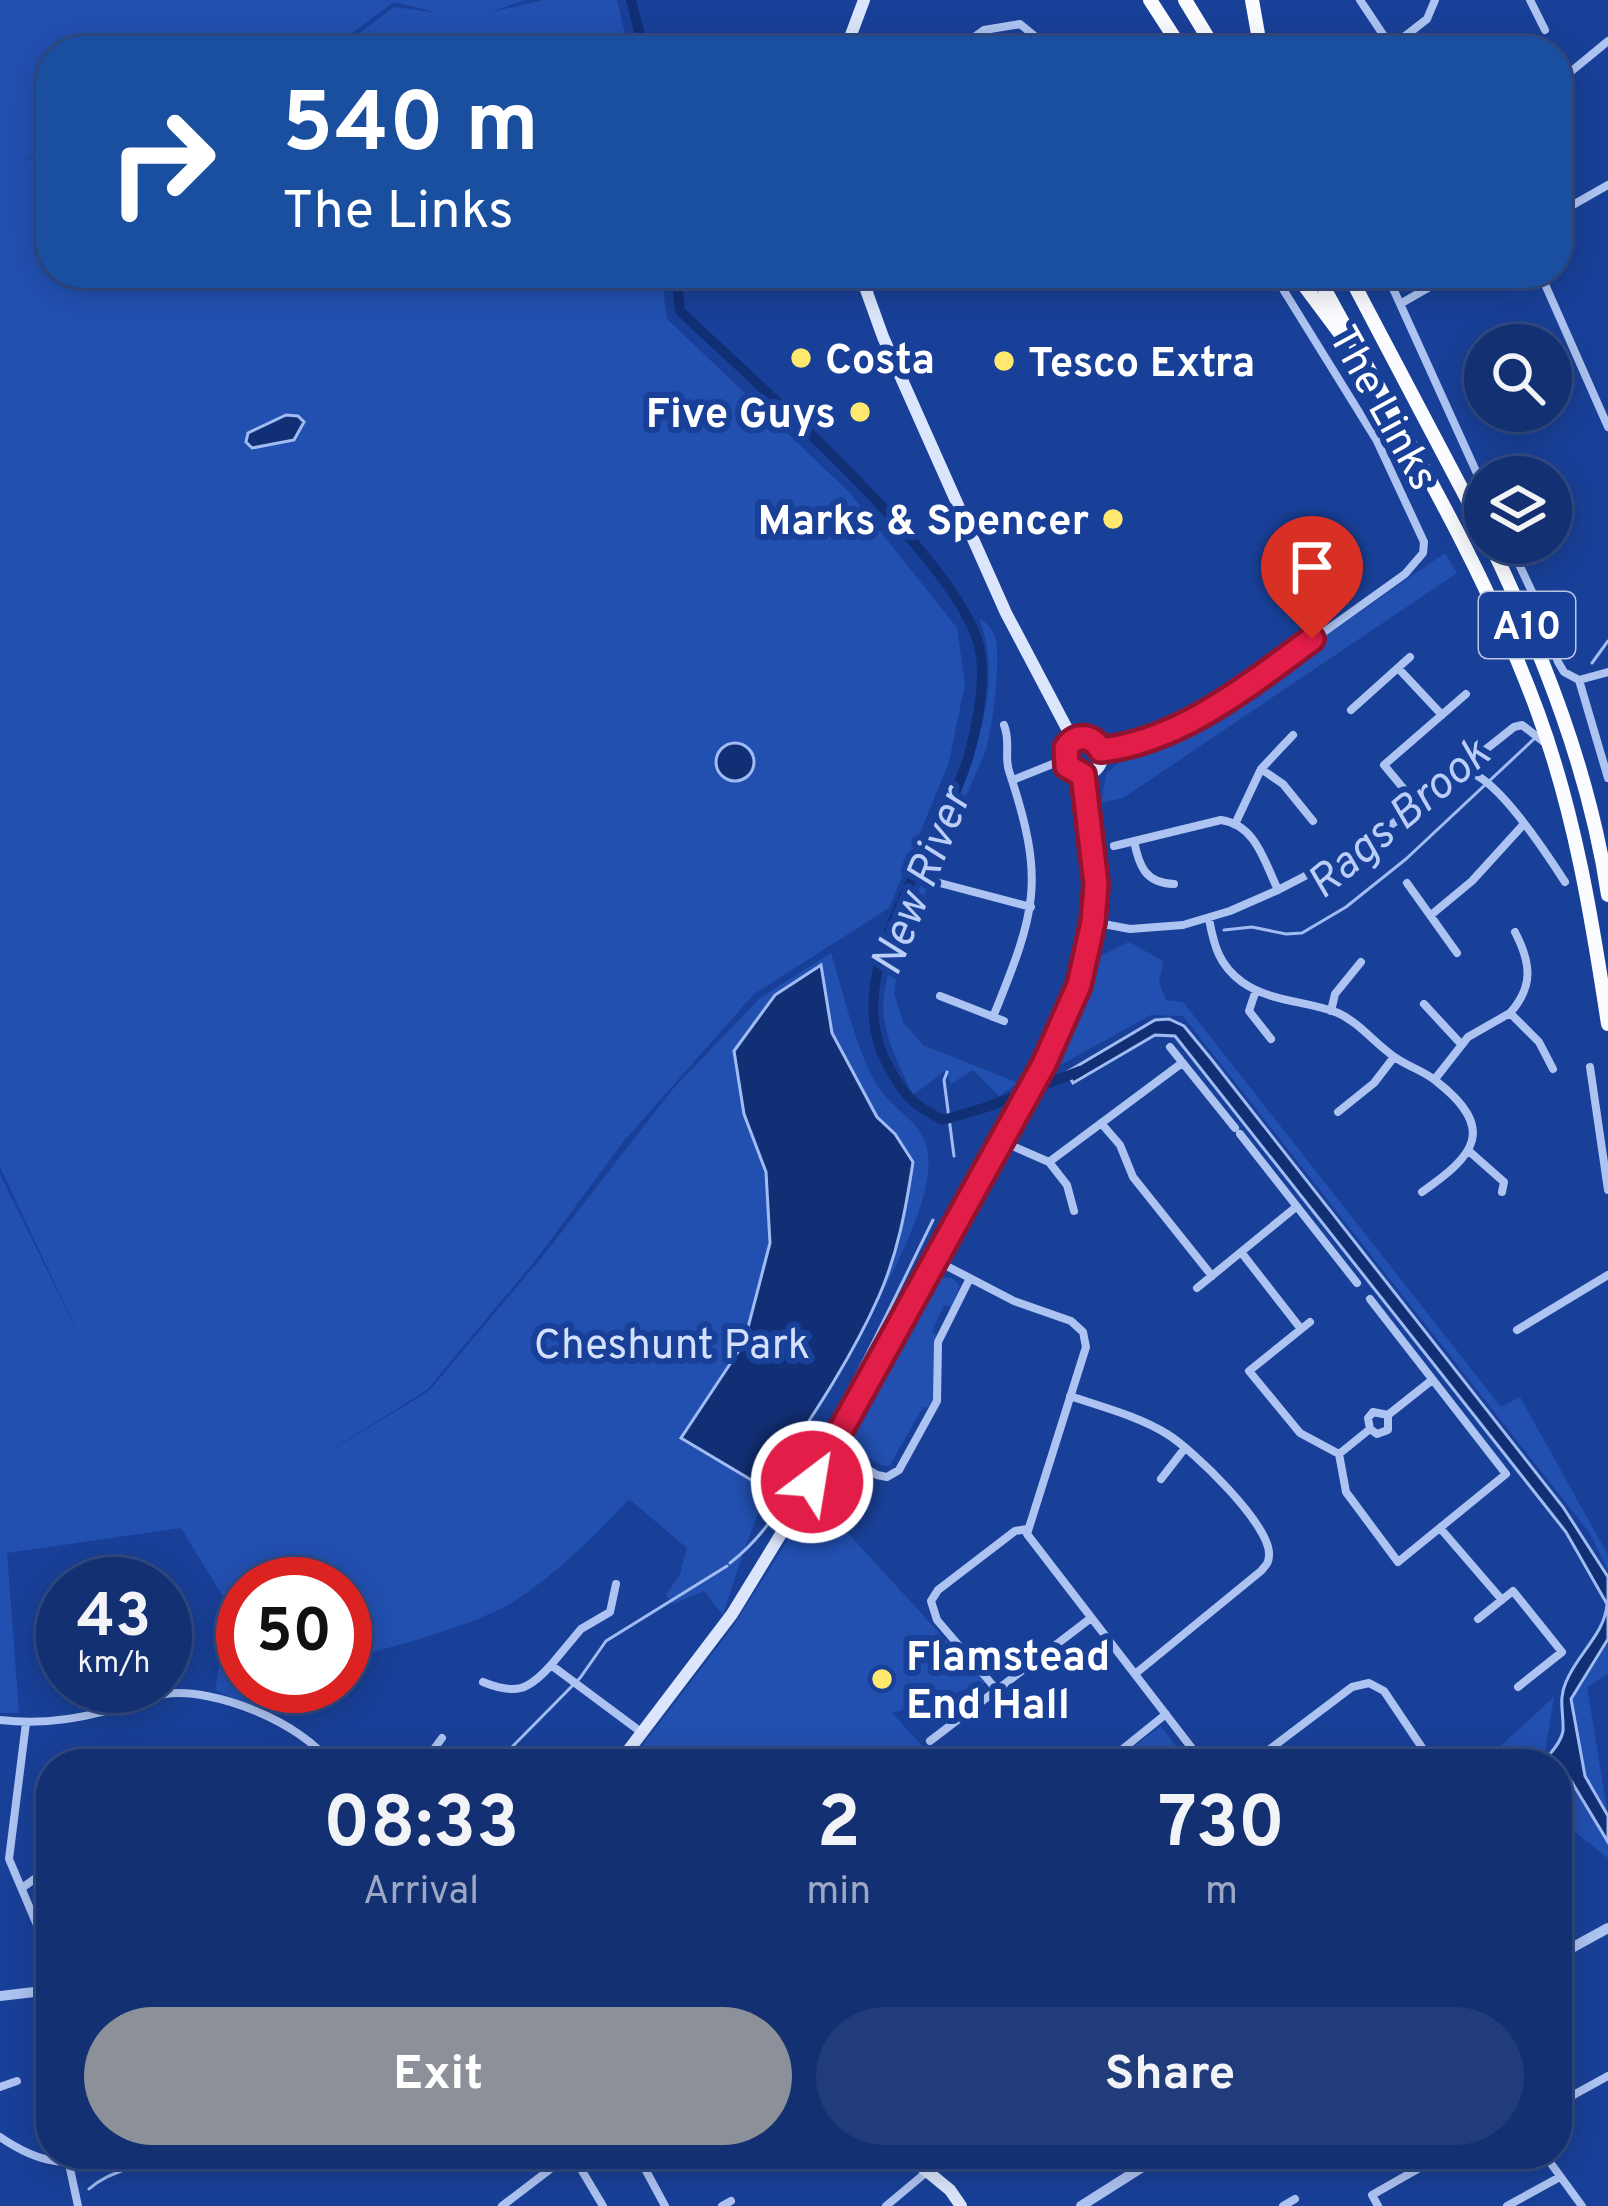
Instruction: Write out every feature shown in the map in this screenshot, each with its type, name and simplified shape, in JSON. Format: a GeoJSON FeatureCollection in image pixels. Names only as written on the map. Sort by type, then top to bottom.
{"type":"FeatureCollection","features":[{"type":"Feature","properties":{"kind":"highway"},"geometry":{"type":"LineString","coordinates":[[1150,0],[1173,36]]}},
{"type":"Feature","properties":{"kind":"highway"},"geometry":{"type":"LineString","coordinates":[[1185,0],[1207,36]]}},
{"type":"Feature","properties":{"kind":"highway"},"geometry":{"type":"LineString","coordinates":[[1252,0],[1258,36]]}},
{"type":"Feature","properties":{"kind":"highway"},"geometry":{"type":"LineString","coordinates":[[1306,288],[1360,357]]}},
{"type":"Feature","properties":{"kind":"highway","name":"A10"},"geometry":{"type":"LineString","coordinates":[[1324,288],[1498,618],[1550,748],[1588,897],[1608,1024]]}},
{"type":"Feature","properties":{"kind":"highway","name":"A10"},"geometry":{"type":"LineString","coordinates":[[1357,288],[1464,493]]}},
{"type":"Feature","properties":{"kind":"highway","name":"A10"},"geometry":{"type":"LineString","coordinates":[[1499,564],[1560,710],[1608,895]]}},
{"type":"Feature","properties":{"kind":"main road"},"geometry":{"type":"LineString","coordinates":[[851,36],[864,0]]}},
{"type":"Feature","properties":{"kind":"main road"},"geometry":{"type":"LineString","coordinates":[[865,288],[1006,613],[1073,740]]}},
{"type":"Feature","properties":{"kind":"main road"},"geometry":{"type":"LineString","coordinates":[[1091,739],[1101,750],[1098,767],[1083,775],[1071,771],[1064,759],[1073,740],[1091,739]]}},
{"type":"Feature","properties":{"kind":"main road"},"geometry":{"type":"LineString","coordinates":[[630,1749],[732,1614],[833,1449],[1037,1075],[1079,985],[1093,922],[1094,844],[1083,775]]}},
{"type":"Feature","properties":{"kind":"main road"},"geometry":{"type":"LineString","coordinates":[[929,2170],[961,2206]]}},
{"type":"Feature","properties":{"kind":"street"},"geometry":{"type":"LineString","coordinates":[[1360,0],[1381,36]]}},
{"type":"Feature","properties":{"kind":"street"},"geometry":{"type":"LineString","coordinates":[[1405,36],[1427,20],[1435,0]]}},
{"type":"Feature","properties":{"kind":"street"},"geometry":{"type":"LineString","coordinates":[[1530,0],[1545,30]]}},
{"type":"Feature","properties":{"kind":"street"},"geometry":{"type":"LineString","coordinates":[[976,36],[984,30],[1020,24],[1034,36]]}},
{"type":"Feature","properties":{"kind":"street"},"geometry":{"type":"LineString","coordinates":[[1572,70],[1608,40]]}},
{"type":"Feature","properties":{"kind":"street"},"geometry":{"type":"LineString","coordinates":[[1572,205],[1608,185]]}},
{"type":"Feature","properties":{"kind":"street"},"geometry":{"type":"LineString","coordinates":[[866,291],[871,288]]}},
{"type":"Feature","properties":{"kind":"street","name":"The Links"},"geometry":{"type":"LineString","coordinates":[[1101,750],[1126,747],[1181,728],[1406,574],[1424,553],[1424,542],[1377,441],[1282,288]]}},
{"type":"Feature","properties":{"kind":"street"},"geometry":{"type":"LineString","coordinates":[[1393,288],[1469,456]]}},
{"type":"Feature","properties":{"kind":"street"},"geometry":{"type":"LineString","coordinates":[[1400,304],[1428,288]]}},
{"type":"Feature","properties":{"kind":"street"},"geometry":{"type":"LineString","coordinates":[[1547,288],[1608,427]]}},
{"type":"Feature","properties":{"kind":"street"},"geometry":{"type":"LineString","coordinates":[[1519,564],[1564,672],[1579,680],[1608,671]]}},
{"type":"Feature","properties":{"kind":"street"},"geometry":{"type":"LineString","coordinates":[[1351,710],[1410,657]]}},
{"type":"Feature","properties":{"kind":"street"},"geometry":{"type":"LineString","coordinates":[[1398,668],[1442,715]]}},
{"type":"Feature","properties":{"kind":"street"},"geometry":{"type":"LineString","coordinates":[[1579,680],[1608,778]]}},
{"type":"Feature","properties":{"kind":"street"},"geometry":{"type":"LineString","coordinates":[[1418,806],[1384,765],[1466,694]]}},
{"type":"Feature","properties":{"kind":"street"},"geometry":{"type":"LineString","coordinates":[[994,1017],[1034,891],[1029,834],[1008,766],[1004,725]]}},
{"type":"Feature","properties":{"kind":"street"},"geometry":{"type":"LineString","coordinates":[[1472,773],[1486,750],[1514,727],[1522,725],[1536,733],[1550,748]]}},
{"type":"Feature","properties":{"kind":"street"},"geometry":{"type":"LineString","coordinates":[[1236,822],[1261,770],[1293,735]]}},
{"type":"Feature","properties":{"kind":"street"},"geometry":{"type":"LineString","coordinates":[[1013,780],[1064,759]]}},
{"type":"Feature","properties":{"kind":"street"},"geometry":{"type":"LineString","coordinates":[[1261,770],[1283,784],[1313,821]]}},
{"type":"Feature","properties":{"kind":"street"},"geometry":{"type":"LineString","coordinates":[[1093,922],[1160,929],[1209,919],[1363,846],[1449,781],[1472,773],[1483,777],[1565,882]]}},
{"type":"Feature","properties":{"kind":"street"},"geometry":{"type":"LineString","coordinates":[[1114,846],[1221,820],[1236,822],[1254,840],[1277,890]]}},
{"type":"Feature","properties":{"kind":"street"},"geometry":{"type":"LineString","coordinates":[[1431,915],[1472,881],[1523,825]]}},
{"type":"Feature","properties":{"kind":"street"},"geometry":{"type":"LineString","coordinates":[[1134,841],[1139,864],[1148,876],[1174,884]]}},
{"type":"Feature","properties":{"kind":"street"},"geometry":{"type":"LineString","coordinates":[[936,882],[1031,908]]}},
{"type":"Feature","properties":{"kind":"street"},"geometry":{"type":"LineString","coordinates":[[1407,883],[1457,953]]}},
{"type":"Feature","properties":{"kind":"street"},"geometry":{"type":"LineString","coordinates":[[1209,919],[1219,959],[1256,990],[1331,1011],[1357,1025],[1394,1057],[1435,1079],[1469,1122],[1474,1138],[1470,1152],[1422,1192]]}},
{"type":"Feature","properties":{"kind":"street"},"geometry":{"type":"LineString","coordinates":[[1435,1079],[1461,1044],[1510,1012],[1525,994],[1529,980],[1516,932]]}},
{"type":"Feature","properties":{"kind":"street"},"geometry":{"type":"LineString","coordinates":[[1331,1011],[1335,994],[1360,962]]}},
{"type":"Feature","properties":{"kind":"street"},"geometry":{"type":"LineString","coordinates":[[1256,990],[1249,1011],[1270,1039]]}},
{"type":"Feature","properties":{"kind":"street"},"geometry":{"type":"LineString","coordinates":[[940,996],[1004,1021]]}},
{"type":"Feature","properties":{"kind":"street"},"geometry":{"type":"LineString","coordinates":[[1424,1004],[1461,1044]]}},
{"type":"Feature","properties":{"kind":"street"},"geometry":{"type":"LineString","coordinates":[[1510,1012],[1540,1042],[1553,1070]]}},
{"type":"Feature","properties":{"kind":"street"},"geometry":{"type":"LineString","coordinates":[[1170,1047],[1357,1283]]}},
{"type":"Feature","properties":{"kind":"street"},"geometry":{"type":"LineString","coordinates":[[1338,1112],[1374,1083],[1394,1057]]}},
{"type":"Feature","properties":{"kind":"street"},"geometry":{"type":"LineString","coordinates":[[1048,1162],[1182,1063]]}},
{"type":"Feature","properties":{"kind":"street"},"geometry":{"type":"LineString","coordinates":[[1590,1067],[1608,1190]]}},
{"type":"Feature","properties":{"kind":"street"},"geometry":{"type":"LineString","coordinates":[[1101,1123],[1120,1145],[1133,1178],[1212,1276]]}},
{"type":"Feature","properties":{"kind":"street"},"geometry":{"type":"LineString","coordinates":[[1001,1141],[1048,1162],[1066,1185],[1074,1210]]}},
{"type":"Feature","properties":{"kind":"street"},"geometry":{"type":"LineString","coordinates":[[1470,1152],[1504,1182],[1502,1192]]}},
{"type":"Feature","properties":{"kind":"street"},"geometry":{"type":"LineString","coordinates":[[1197,1288],[1296,1207]]}},
{"type":"Feature","properties":{"kind":"street"},"geometry":{"type":"LineString","coordinates":[[1241,1252],[1301,1329]]}},
{"type":"Feature","properties":{"kind":"street"},"geometry":{"type":"LineString","coordinates":[[937,1261],[1080,1328],[1086,1347],[1027,1529],[1030,1539],[1193,1749]]}},
{"type":"Feature","properties":{"kind":"street"},"geometry":{"type":"LineString","coordinates":[[1517,1330],[1608,1275]]}},
{"type":"Feature","properties":{"kind":"street"},"geometry":{"type":"LineString","coordinates":[[833,1449],[877,1475],[891,1476],[899,1470],[937,1401],[938,1342],[970,1278]]}},
{"type":"Feature","properties":{"kind":"street"},"geometry":{"type":"LineString","coordinates":[[1339,1454],[1346,1492],[1398,1562],[1506,1474],[1370,1299]]}},
{"type":"Feature","properties":{"kind":"street"},"geometry":{"type":"LineString","coordinates":[[1310,1322],[1249,1371],[1300,1433],[1339,1454]]}},
{"type":"Feature","properties":{"kind":"street"},"geometry":{"type":"LineString","coordinates":[[1370,1430],[1367,1422],[1373,1412],[1388,1415],[1432,1380]]}},
{"type":"Feature","properties":{"kind":"street"},"geometry":{"type":"LineString","coordinates":[[1070,1396],[1137,1419],[1199,1457],[1270,1550],[1268,1562],[1135,1674]]}},
{"type":"Feature","properties":{"kind":"street"},"geometry":{"type":"LineString","coordinates":[[1339,1454],[1370,1430],[1384,1432],[1390,1426],[1388,1415]]}},
{"type":"Feature","properties":{"kind":"street"},"geometry":{"type":"LineString","coordinates":[[1161,1479],[1185,1448]]}},
{"type":"Feature","properties":{"kind":"street"},"geometry":{"type":"LineString","coordinates":[[1440,1528],[1502,1600]]}},
{"type":"Feature","properties":{"kind":"street"},"geometry":{"type":"LineString","coordinates":[[996,1689],[934,1617],[931,1601],[938,1590],[1015,1531],[1027,1529]]}},
{"type":"Feature","properties":{"kind":"street"},"geometry":{"type":"LineString","coordinates":[[483,1682],[518,1691],[530,1686],[573,1636],[610,1612],[616,1583]]}},
{"type":"Feature","properties":{"kind":"street"},"geometry":{"type":"LineString","coordinates":[[1478,1619],[1513,1591],[1562,1652],[1518,1687]]}},
{"type":"Feature","properties":{"kind":"street"},"geometry":{"type":"LineString","coordinates":[[930,1741],[1091,1618]]}},
{"type":"Feature","properties":{"kind":"street"},"geometry":{"type":"LineString","coordinates":[[551,1665],[642,1733]]}},
{"type":"Feature","properties":{"kind":"street"},"geometry":{"type":"LineString","coordinates":[[1270,1749],[1352,1687],[1365,1683],[1384,1691],[1423,1749]]}},
{"type":"Feature","properties":{"kind":"street"},"geometry":{"type":"LineString","coordinates":[[0,1720],[26,1723],[84,1717],[153,1697],[188,1693],[295,1728],[316,1749]]}},
{"type":"Feature","properties":{"kind":"street"},"geometry":{"type":"LineString","coordinates":[[1122,1749],[1166,1714]]}},
{"type":"Feature","properties":{"kind":"street"},"geometry":{"type":"LineString","coordinates":[[26,1723],[4,1858],[36,1922]]}},
{"type":"Feature","properties":{"kind":"street"},"geometry":{"type":"LineString","coordinates":[[434,1749],[442,1738]]}},
{"type":"Feature","properties":{"kind":"street"},"geometry":{"type":"LineString","coordinates":[[22,1888],[36,1878]]}},
{"type":"Feature","properties":{"kind":"street"},"geometry":{"type":"LineString","coordinates":[[1572,1944],[1608,1928]]}},
{"type":"Feature","properties":{"kind":"street"},"geometry":{"type":"LineString","coordinates":[[0,1996],[36,1992]]}},
{"type":"Feature","properties":{"kind":"street"},"geometry":{"type":"LineString","coordinates":[[1572,2096],[1608,2076]]}},
{"type":"Feature","properties":{"kind":"street"},"geometry":{"type":"LineString","coordinates":[[0,2087],[16,2081]]}},
{"type":"Feature","properties":{"kind":"street"},"geometry":{"type":"LineString","coordinates":[[0,2137],[36,2158]]}},
{"type":"Feature","properties":{"kind":"street"},"geometry":{"type":"LineString","coordinates":[[70,2169],[78,2206]]}},
{"type":"Feature","properties":{"kind":"street"},"geometry":{"type":"LineString","coordinates":[[502,2206],[551,2169]]}},
{"type":"Feature","properties":{"kind":"street"},"geometry":{"type":"LineString","coordinates":[[580,2169],[603,2206]]}},
{"type":"Feature","properties":{"kind":"street"},"geometry":{"type":"LineString","coordinates":[[645,2169],[664,2206]]}},
{"type":"Feature","properties":{"kind":"street"},"geometry":{"type":"LineString","coordinates":[[1082,2206],[1140,2169]]}},
{"type":"Feature","properties":{"kind":"street"},"geometry":{"type":"LineString","coordinates":[[1378,2206],[1372,2195],[1418,2169]]}},
{"type":"Feature","properties":{"kind":"street"},"geometry":{"type":"LineString","coordinates":[[1553,2169],[1582,2206]]}},
{"type":"Feature","properties":{"kind":"street"},"geometry":{"type":"LineString","coordinates":[[886,2206],[929,2170]]}},
{"type":"Feature","properties":{"kind":"street"},"geometry":{"type":"LineString","coordinates":[[1507,2206],[1558,2178]]}},
{"type":"Feature","properties":{"kind":"street"},"geometry":{"type":"LineString","coordinates":[[1283,2206],[1295,2199]]}},
{"type":"Feature","properties":{"kind":"green space","name":"Cheshunt Park"},"geometry":{"type":"Polygon","coordinates":[[[0,0],[526,0],[487,13],[543,0],[617,0],[625,36],[355,36],[394,7],[439,13],[394,2],[348,36],[36,36],[36,153],[21,164],[36,154],[36,288],[663,288],[667,319],[849,492],[957,628],[965,684],[949,762],[889,908],[754,994],[623,1142],[538,1257],[427,1390],[307,1465],[429,1391],[543,1256],[672,1090],[760,998],[831,953],[873,1078],[924,1139],[928,1169],[920,1208],[878,1301],[774,1479],[723,1615],[704,1591],[673,1604],[666,1595],[680,1574],[687,1548],[629,1499],[576,1553],[516,1600],[460,1625],[372,1652],[372,1557],[216,1557],[216,1585],[181,1528],[7,1553],[19,1713],[0,1713],[0,1174],[89,1356],[0,1167],[0,0]]]}},
{"type":"Feature","properties":{"kind":"green space"},"geometry":{"type":"Polygon","coordinates":[[[1445,553],[1457,573],[1123,798],[1101,803],[1106,773],[1119,763],[1176,739],[1445,553]]]}},
{"type":"Feature","properties":{"kind":"green space"},"geometry":{"type":"Polygon","coordinates":[[[979,618],[994,634],[997,652],[989,739],[900,951],[894,993],[903,1022],[923,1045],[1018,1083],[999,1096],[973,1070],[951,1084],[945,1071],[913,1095],[887,1031],[885,989],[979,737],[988,655],[979,618]]]}},
{"type":"Feature","properties":{"kind":"green space"},"geometry":{"type":"Polygon","coordinates":[[[1129,942],[1163,961],[1159,982],[1166,1000],[1183,1002],[1501,1407],[1520,1397],[1608,1555],[1608,1570],[1589,1532],[1183,1016],[1151,1015],[1053,1069],[1102,955],[1129,942]]]}},
{"type":"Feature","properties":{"kind":"green space"},"geometry":{"type":"Polygon","coordinates":[[[939,1277],[952,1278],[960,1286],[932,1331],[937,1336],[934,1401],[930,1408],[923,1407],[890,1465],[858,1452],[853,1458],[845,1445],[939,1277]]]}},
{"type":"Feature","properties":{"kind":"green space"},"geometry":{"type":"Polygon","coordinates":[[[815,1497],[985,1683],[892,1713],[925,1749],[639,1749],[732,1628],[815,1497]]]}},
{"type":"Feature","properties":{"kind":"green space"},"geometry":{"type":"Polygon","coordinates":[[[1608,1644],[1608,1674],[1587,1687],[1608,1816],[1585,1776],[1571,1699],[1608,1644]]]}},
{"type":"Feature","properties":{"kind":"green space"},"geometry":{"type":"Polygon","coordinates":[[[1554,1697],[1545,1749],[1497,1749],[1554,1697]]]}},
{"type":"Feature","properties":{"kind":"green space"},"geometry":{"type":"Polygon","coordinates":[[[1161,1726],[1178,1749],[1130,1749],[1161,1726]]]}},
{"type":"Feature","properties":{"kind":"green space"},"geometry":{"type":"Polygon","coordinates":[[[1572,1783],[1608,1842],[1608,1858],[1572,1830],[1572,1783]]]}},
{"type":"Feature","properties":{"kind":"shaded area"},"geometry":{"type":"Polygon","coordinates":[[[286,415],[304,422],[294,440],[252,448],[246,442],[248,433],[286,415]]]}},
{"type":"Feature","properties":{"kind":"shaded area"},"geometry":{"type":"Polygon","coordinates":[[[735,743],[749,748],[754,762],[749,776],[735,781],[721,776],[716,762],[721,748],[735,743]]]}},
{"type":"Feature","properties":{"kind":"shaded area"},"geometry":{"type":"Polygon","coordinates":[[[821,965],[832,1033],[877,1117],[913,1162],[896,1247],[879,1296],[840,1371],[765,1488],[681,1438],[744,1343],[770,1243],[766,1172],[744,1114],[734,1051],[775,995],[821,965]]]}},
{"type":"Feature","properties":{"kind":"shaded area"},"geometry":{"type":"Polygon","coordinates":[[[1169,1019],[1184,1026],[1212,1060],[1563,1507],[1608,1577],[1608,1639],[1571,1699],[1585,1776],[1608,1816],[1608,1842],[1572,1782],[1572,1749],[1554,1749],[1562,1736],[1566,1682],[1601,1625],[1607,1604],[1566,1532],[1175,1036],[1155,1035],[1073,1083],[1067,1072],[1155,1020],[1169,1019]]]}},
{"type":"Feature","properties":{"kind":"waterway","name":"New River"},"geometry":{"type":"LineString","coordinates":[[631,0],[640,36]]}},
{"type":"Feature","properties":{"kind":"waterway","name":"New River"},"geometry":{"type":"LineString","coordinates":[[678,288],[680,311],[896,522],[965,613],[980,650],[981,690],[968,758],[898,909],[874,988],[875,1027],[887,1064],[909,1098],[943,1120],[1080,1071]]}},
{"type":"Feature","properties":{"kind":"waterway","name":"Rags Brook"},"geometry":{"type":"LineString","coordinates":[[1592,663],[1608,641]]}},
{"type":"Feature","properties":{"kind":"waterway","name":"Rags Brook"},"geometry":{"type":"LineString","coordinates":[[1224,930],[1252,927],[1302,933],[1346,907],[1406,859],[1534,739]]}},
{"type":"Feature","properties":{"kind":"waterway","name":"Rags Brook"},"geometry":{"type":"LineString","coordinates":[[947,1072],[944,1080],[954,1156]]}},
{"type":"Feature","properties":{"kind":"waterway","name":"Rags Brook"},"geometry":{"type":"LineString","coordinates":[[730,1563],[765,1528],[826,1431],[933,1220]]}},
{"type":"Feature","properties":{"kind":"waterway","name":"Rags Brook"},"geometry":{"type":"LineString","coordinates":[[510,1749],[580,1678],[606,1641],[727,1566]]}},
{"type":"Feature","properties":{"kind":"waterway","name":"Rags Brook"},"geometry":{"type":"LineString","coordinates":[[89,2189],[128,2169]]}},
{"type":"Feature","properties":{"kind":"place","name":"Costa"},"geometry":{"type":"Point","coordinates":[801,358]}},
{"type":"Feature","properties":{"kind":"place","name":"Tesco Extra"},"geometry":{"type":"Point","coordinates":[1004,361]}},
{"type":"Feature","properties":{"kind":"place","name":"Five Guys"},"geometry":{"type":"Point","coordinates":[860,412]}},
{"type":"Feature","properties":{"kind":"place","name":"Marks & Spencer"},"geometry":{"type":"Point","coordinates":[1113,519]}},
{"type":"Feature","properties":{"kind":"place","name":"Flamstead End Hall"},"geometry":{"type":"Point","coordinates":[882,1679]}},
{"type":"Feature","properties":{"kind":"route"},"geometry":{"type":"LineString","coordinates":[[812,1482],[1044,1064],[1079,985],[1093,922],[1094,844],[1083,775],[1067,766],[1066,748],[1085,737],[1101,750],[1126,747],[1181,728],[1312,639]]}}]}
